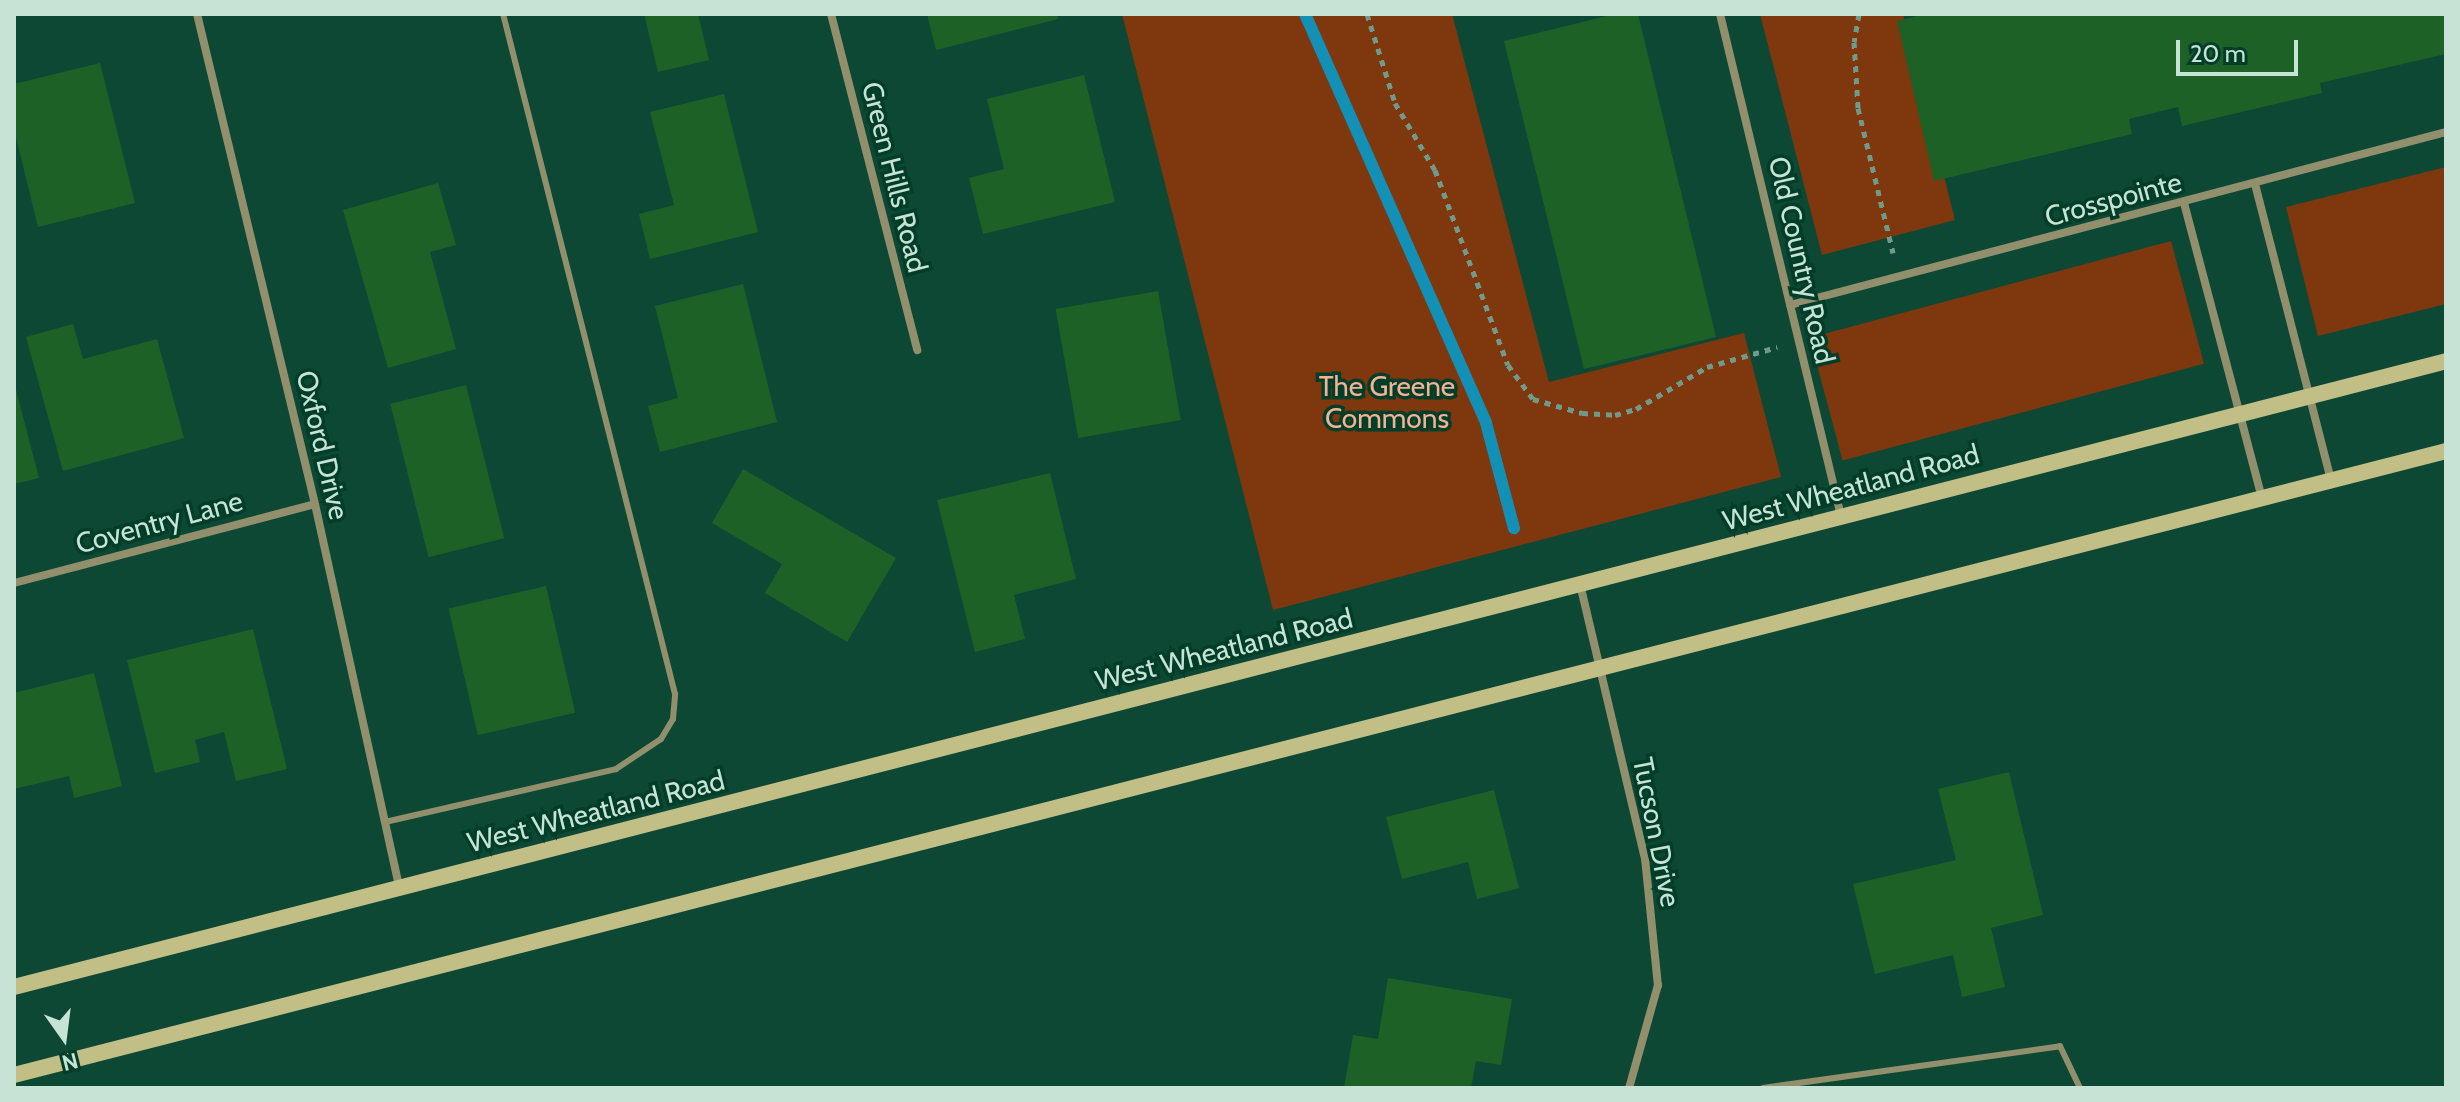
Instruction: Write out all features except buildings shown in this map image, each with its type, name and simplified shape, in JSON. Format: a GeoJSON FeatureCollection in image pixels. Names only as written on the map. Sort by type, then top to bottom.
{"type":"FeatureCollection","features":[{"type":"Feature","properties":{"kind":"main road","name":"West Wheatland Road"},"geometry":{"type":"LineString","coordinates":[[14,987],[2446,361]]}},
{"type":"Feature","properties":{"kind":"main road"},"geometry":{"type":"LineString","coordinates":[[14,1075],[2446,451]]}},
{"type":"Feature","properties":{"kind":"street","name":"Oxford Drive"},"geometry":{"type":"LineString","coordinates":[[197,14],[315,504],[399,888]]}},
{"type":"Feature","properties":{"kind":"street","name":"Green Hills Road"},"geometry":{"type":"LineString","coordinates":[[831,14],[917,350]]}},
{"type":"Feature","properties":{"kind":"street","name":"Old Country Road"},"geometry":{"type":"LineString","coordinates":[[1720,14],[1841,516]]}},
{"type":"Feature","properties":{"kind":"street","name":"Crosspointe"},"geometry":{"type":"LineString","coordinates":[[1790,305],[2446,132]]}},
{"type":"Feature","properties":{"kind":"street"},"geometry":{"type":"LineString","coordinates":[[2255,184],[2331,480]]}},
{"type":"Feature","properties":{"kind":"street"},"geometry":{"type":"LineString","coordinates":[[2184,203],[2262,498]]}},
{"type":"Feature","properties":{"kind":"street","name":"Coventry Lane"},"geometry":{"type":"LineString","coordinates":[[14,583],[315,504]]}},
{"type":"Feature","properties":{"kind":"street","name":"Tucson Drive"},"geometry":{"type":"LineString","coordinates":[[1580,584],[1645,858],[1658,985],[1629,1088]]}},
{"type":"Feature","properties":{"kind":"lane"},"geometry":{"type":"LineString","coordinates":[[385,822],[616,769],[661,739],[673,719],[675,694],[503,14]]}},
{"type":"Feature","properties":{"kind":"lane"},"geometry":{"type":"LineString","coordinates":[[1763,1088],[2060,1046],[2080,1088]]}},
{"type":"Feature","properties":{"kind":"path"},"geometry":{"type":"LineString","coordinates":[[1367,14],[1395,103],[1435,170],[1508,365],[1533,399],[1582,413],[1615,415],[1636,409],[1707,367],[1798,342]]}},
{"type":"Feature","properties":{"kind":"path"},"geometry":{"type":"LineString","coordinates":[[1859,14],[1854,42],[1858,108],[1899,277]]}},
{"type":"Feature","properties":{"kind":"green space","name":"The Greene Commons"},"geometry":{"type":"Polygon","coordinates":[[[1122,14],[1452,14],[1549,382],[1744,333],[1781,477],[1273,610],[1122,14]]]}},
{"type":"Feature","properties":{"kind":"green space"},"geometry":{"type":"Polygon","coordinates":[[[1760,14],[1903,14],[1955,220],[1822,255],[1760,14]]]}},
{"type":"Feature","properties":{"kind":"green space"},"geometry":{"type":"Polygon","coordinates":[[[2446,167],[2446,304],[2318,336],[2286,207],[2446,167]]]}},
{"type":"Feature","properties":{"kind":"green space"},"geometry":{"type":"Polygon","coordinates":[[[2171,241],[2204,364],[1843,460],[1810,338],[2171,241]]]}},
{"type":"Feature","properties":{"kind":"waterway"},"geometry":{"type":"LineString","coordinates":[[1305,14],[1486,423],[1514,528]]}}]}
